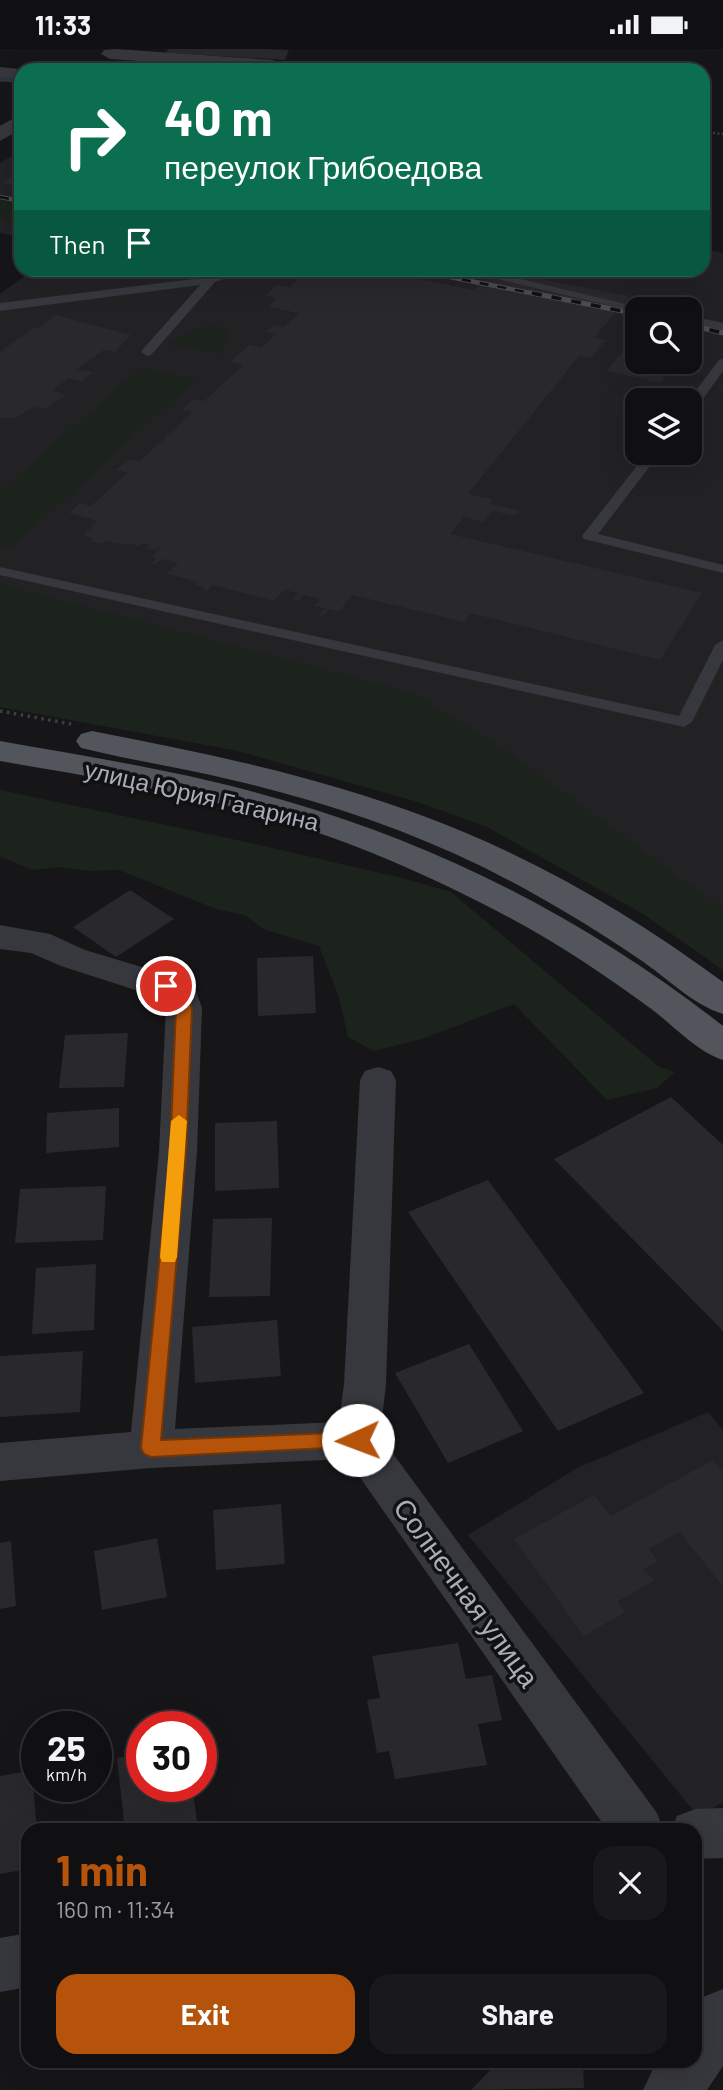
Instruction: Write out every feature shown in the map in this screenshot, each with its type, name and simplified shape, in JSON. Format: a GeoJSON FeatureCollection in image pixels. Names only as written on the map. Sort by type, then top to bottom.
{"type":"FeatureCollection","features":[{"type":"Feature","properties":{"kind":"main road","name":"улица Юрия Гагарина"},"geometry":{"type":"LineString","coordinates":[[0,725],[197,760],[323,793],[408,822],[460,843],[568,899],[656,951],[723,1001]]}},
{"type":"Feature","properties":{"kind":"main road","name":"улица Юрия Гагарина"},"geometry":{"type":"LineString","coordinates":[[0,751],[240,799],[310,819],[399,850],[477,885],[557,927],[673,1004],[723,1046]]}},
{"type":"Feature","properties":{"kind":"street"},"geometry":{"type":"LineString","coordinates":[[109,55],[240,63]]}},
{"type":"Feature","properties":{"kind":"street"},"geometry":{"type":"LineString","coordinates":[[0,937],[38,941],[74,958],[166,986],[181,995],[184,1008],[178,1152],[151,1448]]}},
{"type":"Feature","properties":{"kind":"street"},"geometry":{"type":"LineString","coordinates":[[0,1462],[151,1448],[358,1440],[365,1384],[378,1080]]}},
{"type":"Feature","properties":{"kind":"street","name":"Солнечная улица"},"geometry":{"type":"LineString","coordinates":[[358,1440],[633,1823]]}},
{"type":"Feature","properties":{"kind":"street"},"geometry":{"type":"LineString","coordinates":[[702,1834],[723,1833]]}},
{"type":"Feature","properties":{"kind":"street"},"geometry":{"type":"LineString","coordinates":[[0,1965],[21,1961]]}},
{"type":"Feature","properties":{"kind":"street"},"geometry":{"type":"LineString","coordinates":[[702,2046],[723,2017]]}},
{"type":"Feature","properties":{"kind":"street"},"geometry":{"type":"LineString","coordinates":[[672,2090],[687,2068]]}},
{"type":"Feature","properties":{"kind":"lane"},"geometry":{"type":"LineString","coordinates":[[0,307],[221,277]]}},
{"type":"Feature","properties":{"kind":"lane"},"geometry":{"type":"LineString","coordinates":[[496,277],[625,306]]}},
{"type":"Feature","properties":{"kind":"lane"},"geometry":{"type":"LineString","coordinates":[[147,352],[211,280]]}},
{"type":"Feature","properties":{"kind":"lane"},"geometry":{"type":"LineString","coordinates":[[702,323],[723,327]]}},
{"type":"Feature","properties":{"kind":"lane"},"geometry":{"type":"LineString","coordinates":[[702,391],[723,363]]}},
{"type":"Feature","properties":{"kind":"lane"},"geometry":{"type":"LineString","coordinates":[[645,465],[589,536],[723,569]]}},
{"type":"Feature","properties":{"kind":"lane"},"geometry":{"type":"LineString","coordinates":[[0,571],[684,722],[723,645]]}},
{"type":"Feature","properties":{"kind":"shaded area"},"geometry":{"type":"Polygon","coordinates":[[[14,154],[14,236],[0,233],[0,163],[14,154]]]}},
{"type":"Feature","properties":{"kind":"shaded area"},"geometry":{"type":"Polygon","coordinates":[[[0,195],[14,198],[14,222],[0,220],[0,195]]]}},
{"type":"Feature","properties":{"kind":"shaded area"},"geometry":{"type":"Polygon","coordinates":[[[710,250],[723,253],[723,929],[512,768],[0,679],[0,294],[23,277],[710,277],[710,250]]]}},
{"type":"Feature","properties":{"kind":"shaded area"},"geometry":{"type":"Polygon","coordinates":[[[217,326],[227,329],[232,337],[220,354],[168,344],[197,328],[217,326]]]}},
{"type":"Feature","properties":{"kind":"shaded area"},"geometry":{"type":"Polygon","coordinates":[[[142,367],[196,379],[15,545],[0,549],[0,491],[142,367]]]}},
{"type":"Feature","properties":{"kind":"shaded area"},"geometry":{"type":"Polygon","coordinates":[[[0,584],[413,693],[506,750],[723,909],[723,970],[643,914],[487,827],[418,802],[238,751],[0,707],[0,584]]]}},
{"type":"Feature","properties":{"kind":"shaded area"},"geometry":{"type":"Polygon","coordinates":[[[0,790],[251,843],[451,892],[659,1067],[675,1072],[657,1088],[607,1100],[514,1004],[422,1039],[374,1051],[348,1037],[339,997],[319,946],[263,929],[245,915],[216,909],[119,870],[89,871],[59,867],[32,870],[0,856],[0,790]]]}},
{"type":"Feature","properties":{"kind":"shaded area"},"geometry":{"type":"Polygon","coordinates":[[[708,1412],[723,1430],[723,1803],[697,1815],[468,1535],[577,1468],[708,1412]]]}},
{"type":"Feature","properties":{"kind":"building"},"geometry":{"type":"Polygon","coordinates":[[[168,49],[289,50],[285,60],[172,53],[166,52],[168,49]]]}},
{"type":"Feature","properties":{"kind":"building"},"geometry":{"type":"Polygon","coordinates":[[[14,175],[14,186],[2,183],[14,175]]]}},
{"type":"Feature","properties":{"kind":"building"},"geometry":{"type":"Polygon","coordinates":[[[301,277],[410,277],[474,290],[486,277],[530,277],[629,296],[625,297],[625,301],[594,338],[606,340],[591,358],[579,356],[468,494],[493,499],[489,503],[520,511],[515,516],[493,511],[484,522],[464,517],[450,534],[702,593],[660,660],[470,613],[464,622],[352,595],[339,612],[329,609],[324,616],[319,615],[325,608],[314,606],[320,599],[304,595],[298,601],[293,600],[298,593],[284,590],[274,601],[213,585],[207,591],[194,585],[198,582],[167,574],[178,563],[162,559],[155,565],[151,564],[157,558],[152,557],[161,547],[156,550],[146,548],[149,544],[142,543],[139,546],[105,541],[102,544],[90,541],[93,538],[83,535],[98,521],[69,513],[80,503],[91,506],[127,473],[116,470],[129,459],[140,461],[193,412],[182,410],[193,399],[204,401],[243,365],[230,362],[249,345],[261,348],[276,334],[266,332],[274,325],[284,327],[299,313],[268,307],[277,298],[265,296],[277,285],[290,287],[301,277]]]}},
{"type":"Feature","properties":{"kind":"building"},"geometry":{"type":"Polygon","coordinates":[[[56,315],[131,335],[115,352],[104,350],[77,369],[93,372],[82,381],[68,378],[52,391],[66,395],[58,401],[45,409],[33,407],[16,418],[0,418],[0,352],[34,327],[38,328],[56,315]]]}},
{"type":"Feature","properties":{"kind":"building"},"geometry":{"type":"Polygon","coordinates":[[[622,352],[625,353],[625,374],[668,374],[661,383],[607,371],[622,352]]]}},
{"type":"Feature","properties":{"kind":"building"},"geometry":{"type":"Polygon","coordinates":[[[130,890],[174,919],[116,957],[73,927],[130,890]]]}},
{"type":"Feature","properties":{"kind":"building"},"geometry":{"type":"Polygon","coordinates":[[[313,956],[316,1013],[258,1016],[257,958],[313,956]]]}},
{"type":"Feature","properties":{"kind":"building"},"geometry":{"type":"Polygon","coordinates":[[[128,1033],[124,1087],[59,1088],[65,1035],[128,1033]]]}},
{"type":"Feature","properties":{"kind":"building"},"geometry":{"type":"Polygon","coordinates":[[[671,1097],[723,1145],[723,1331],[554,1159],[671,1097]]]}},
{"type":"Feature","properties":{"kind":"building"},"geometry":{"type":"Polygon","coordinates":[[[119,1108],[119,1147],[46,1153],[47,1113],[119,1108]]]}},
{"type":"Feature","properties":{"kind":"building"},"geometry":{"type":"Polygon","coordinates":[[[277,1121],[279,1188],[215,1191],[215,1123],[277,1121]]]}},
{"type":"Feature","properties":{"kind":"building"},"geometry":{"type":"Polygon","coordinates":[[[488,1180],[644,1393],[558,1431],[408,1212],[488,1180]]]}},
{"type":"Feature","properties":{"kind":"building"},"geometry":{"type":"Polygon","coordinates":[[[106,1186],[103,1240],[15,1243],[20,1189],[106,1186]]]}},
{"type":"Feature","properties":{"kind":"building"},"geometry":{"type":"Polygon","coordinates":[[[272,1218],[270,1296],[209,1297],[213,1219],[272,1218]]]}},
{"type":"Feature","properties":{"kind":"building"},"geometry":{"type":"Polygon","coordinates":[[[96,1264],[94,1330],[32,1334],[36,1268],[96,1264]]]}},
{"type":"Feature","properties":{"kind":"building"},"geometry":{"type":"Polygon","coordinates":[[[277,1320],[281,1376],[195,1383],[192,1327],[277,1320]]]}},
{"type":"Feature","properties":{"kind":"building"},"geometry":{"type":"Polygon","coordinates":[[[469,1344],[523,1431],[448,1463],[395,1373],[469,1344]]]}},
{"type":"Feature","properties":{"kind":"building"},"geometry":{"type":"Polygon","coordinates":[[[83,1351],[80,1412],[0,1417],[0,1356],[83,1351]]]}},
{"type":"Feature","properties":{"kind":"building"},"geometry":{"type":"Polygon","coordinates":[[[713,1460],[723,1472],[723,1587],[680,1532],[649,1549],[658,1561],[643,1570],[655,1580],[617,1602],[625,1612],[584,1636],[514,1539],[594,1495],[611,1516],[713,1460]]]}},
{"type":"Feature","properties":{"kind":"building"},"geometry":{"type":"Polygon","coordinates":[[[281,1504],[285,1564],[216,1570],[213,1510],[281,1504]]]}},
{"type":"Feature","properties":{"kind":"building"},"geometry":{"type":"Polygon","coordinates":[[[157,1538],[167,1597],[102,1610],[94,1551],[157,1538]]]}},
{"type":"Feature","properties":{"kind":"building"},"geometry":{"type":"Polygon","coordinates":[[[11,1541],[16,1606],[0,1609],[0,1543],[11,1541]]]}},
{"type":"Feature","properties":{"kind":"building"},"geometry":{"type":"Polygon","coordinates":[[[458,1643],[466,1679],[492,1675],[502,1720],[478,1724],[487,1765],[395,1779],[389,1751],[377,1753],[367,1700],[380,1698],[372,1656],[458,1643]]]}},
{"type":"Feature","properties":{"kind":"building"},"geometry":{"type":"Polygon","coordinates":[[[126,1756],[126,1802],[194,1802],[197,1821],[124,1823],[117,1758],[126,1756]]]}},
{"type":"Feature","properties":{"kind":"building"},"geometry":{"type":"Polygon","coordinates":[[[21,1772],[21,1802],[35,1802],[36,1823],[21,1823],[21,1870],[0,1874],[0,1776],[21,1772]]]}},
{"type":"Feature","properties":{"kind":"building"},"geometry":{"type":"Polygon","coordinates":[[[492,2068],[583,2068],[584,2088],[471,2090],[492,2068]]]}},
{"type":"Feature","properties":{"kind":"waterway"},"geometry":{"type":"LineString","coordinates":[[0,79],[14,80]]}},
{"type":"Feature","properties":{"kind":"railway"},"geometry":{"type":"LineString","coordinates":[[0,197],[14,200]]}},
{"type":"Feature","properties":{"kind":"railway"},"geometry":{"type":"LineString","coordinates":[[450,277],[541,295]]}},
{"type":"Feature","properties":{"kind":"railway"},"geometry":{"type":"LineString","coordinates":[[532,293],[625,312]]}},
{"type":"Feature","properties":{"kind":"railway"},"geometry":{"type":"LineString","coordinates":[[702,328],[723,333]]}},
{"type":"Feature","properties":{"kind":"slow traffic"},"geometry":{"type":"LineString","coordinates":[[168,1257],[179,1121]]}},
{"type":"Feature","properties":{"kind":"route"},"geometry":{"type":"LineString","coordinates":[[166,986],[181,995],[184,1008],[178,1152],[151,1448],[358,1440]]}}]}
